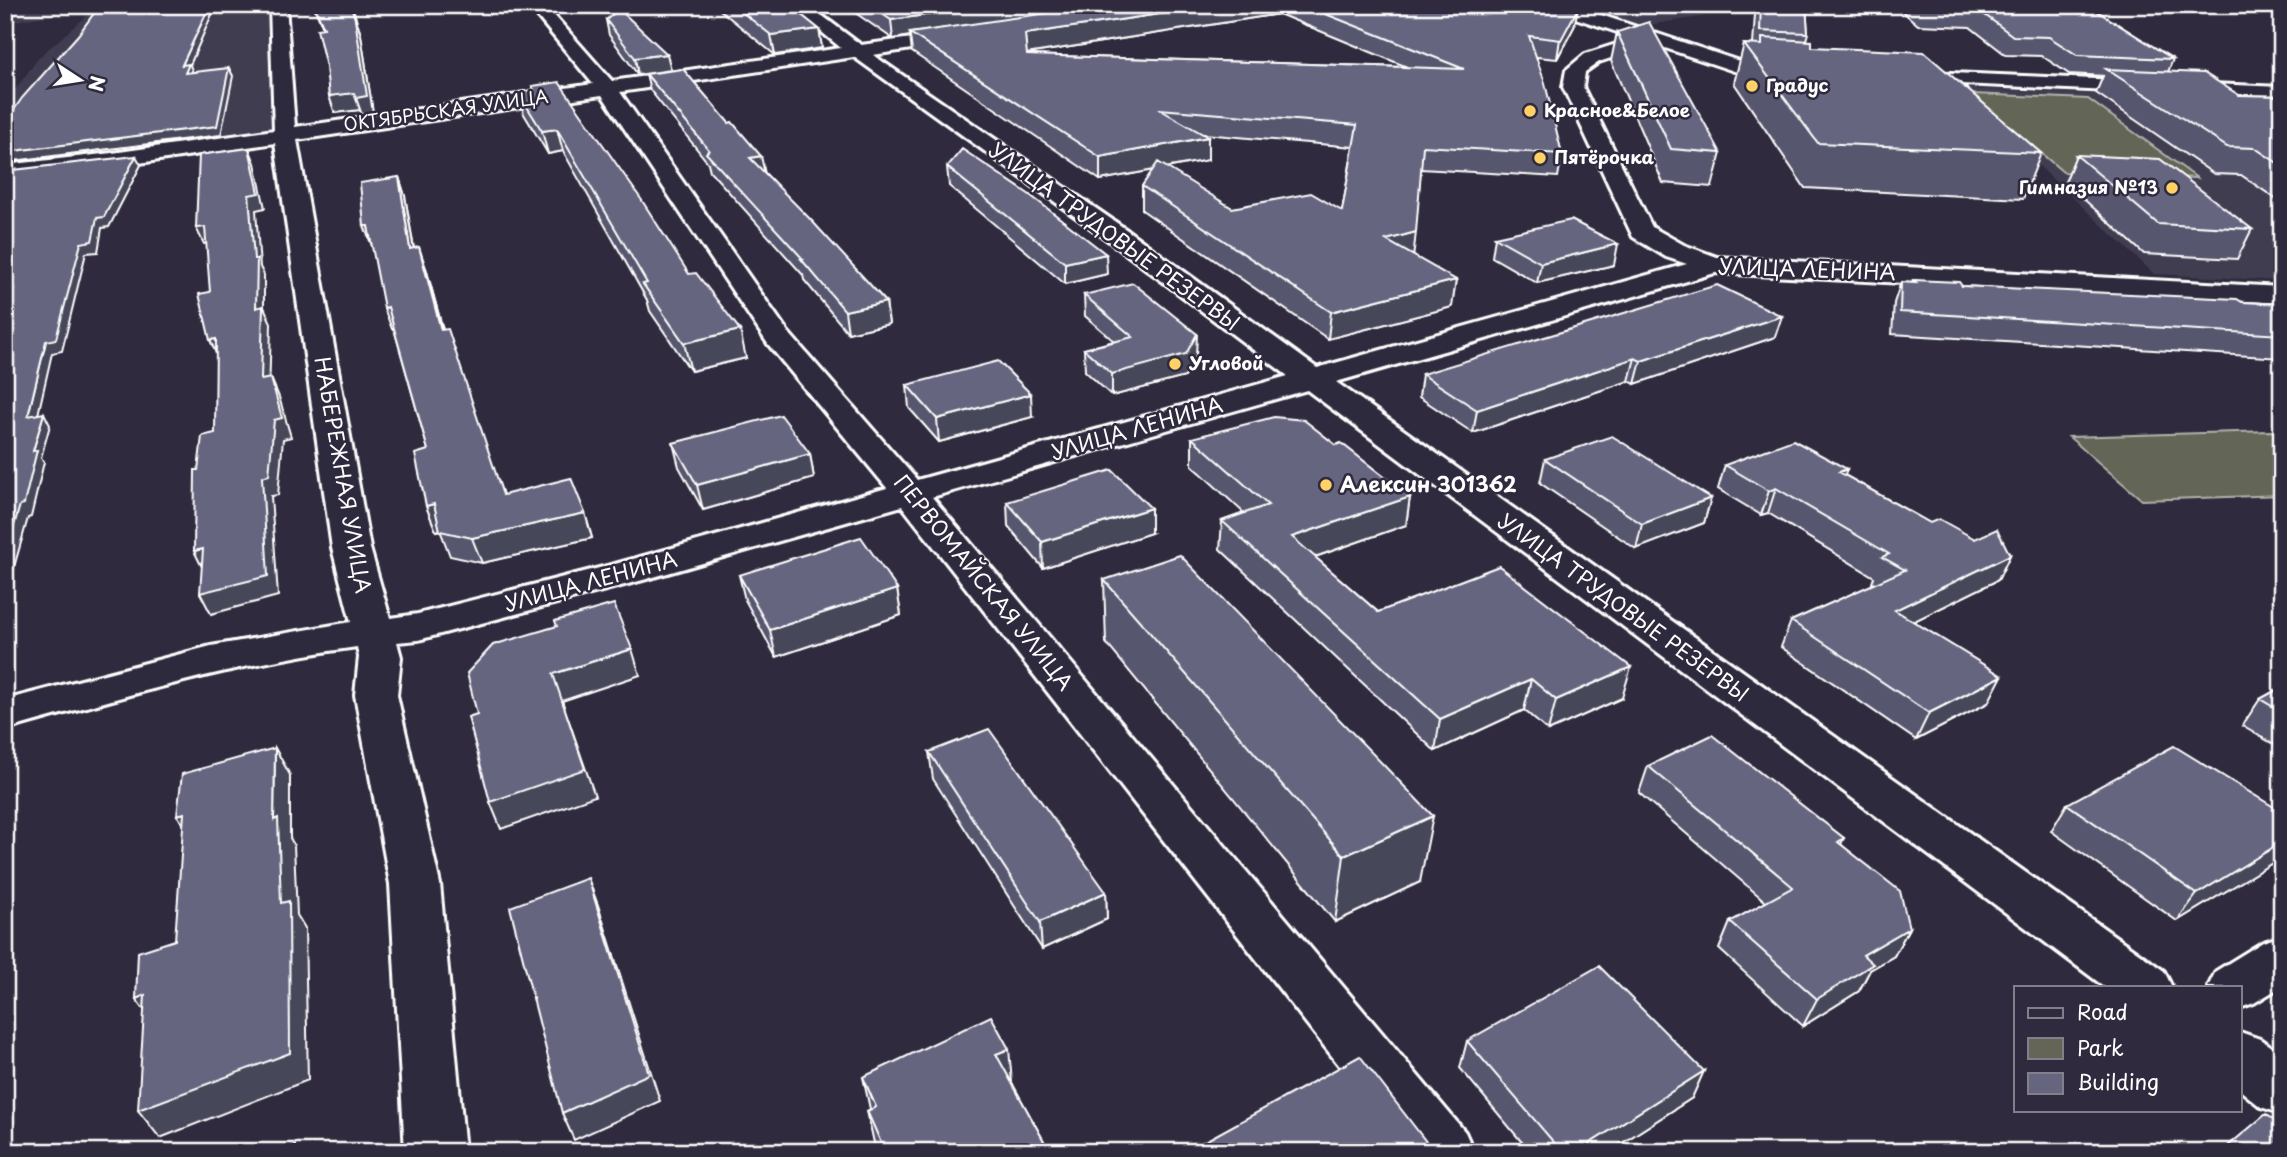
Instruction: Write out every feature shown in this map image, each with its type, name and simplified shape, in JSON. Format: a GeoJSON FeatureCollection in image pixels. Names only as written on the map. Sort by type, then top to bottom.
{"type":"FeatureCollection","features":[{"type":"Feature","properties":{"kind":"street","name":"НАБЕРЕЖНАЯ УЛИЦА"},"geometry":{"type":"LineString","coordinates":[[278,5],[285,135],[351,548],[380,657],[376,695],[415,884],[435,1152]]}},
{"type":"Feature","properties":{"kind":"street","name":"ПЕРВОМАЙСКАЯ УЛИЦА"},"geometry":{"type":"LineString","coordinates":[[536,5],[607,88],[778,338],[911,494],[1444,1152]]}},
{"type":"Feature","properties":{"kind":"street","name":"УЛИЦА ТРУДОВЫЕ РЕЗЕРВЫ"},"geometry":{"type":"LineString","coordinates":[[797,5],[855,52],[1160,266],[2144,986]]}},
{"type":"Feature","properties":{"kind":"street"},"geometry":{"type":"LineString","coordinates":[[1554,5],[1737,66],[1815,73]]}},
{"type":"Feature","properties":{"kind":"street","name":"ОКТЯБРЬСКАЯ УЛИЦА"},"geometry":{"type":"LineString","coordinates":[[5,172],[285,135],[979,34]]}},
{"type":"Feature","properties":{"kind":"street"},"geometry":{"type":"LineString","coordinates":[[1653,38],[1586,62],[1576,70],[1573,86],[1642,232],[1675,251],[1714,265]]}},
{"type":"Feature","properties":{"kind":"street"},"geometry":{"type":"LineString","coordinates":[[1883,76],[2282,93]]}},
{"type":"Feature","properties":{"kind":"street","name":"УЛИЦА ЛЕНИНА"},"geometry":{"type":"LineString","coordinates":[[5,715],[211,660],[313,640],[418,627],[629,572],[1714,265],[2282,295]]}},
{"type":"Feature","properties":{"kind":"street"},"geometry":{"type":"LineString","coordinates":[[2237,986],[2282,958]]}},
{"type":"Feature","properties":{"kind":"street"},"geometry":{"type":"LineString","coordinates":[[2242,1058],[2282,1088]]}},
{"type":"Feature","properties":{"kind":"shaded area"},"geometry":{"type":"Polygon","coordinates":[[[5,5],[269,5],[273,134],[5,170],[5,103],[40,56],[97,7],[5,23],[5,5]]]}},
{"type":"Feature","properties":{"kind":"shaded area"},"geometry":{"type":"Polygon","coordinates":[[[1577,5],[1738,5],[1752,9],[1642,26],[1577,5]]]}},
{"type":"Feature","properties":{"kind":"shaded area","name":"Гимназия №13"},"geometry":{"type":"Polygon","coordinates":[[[1956,88],[2282,102],[2282,281],[2154,274],[1956,88]]]}},
{"type":"Feature","properties":{"kind":"green space"},"geometry":{"type":"Polygon","coordinates":[[[1972,94],[2088,99],[2197,178],[2063,172],[1972,94]]]}},
{"type":"Feature","properties":{"kind":"green space"},"geometry":{"type":"Polygon","coordinates":[[[2271,431],[2282,438],[2282,495],[2142,500],[2069,437],[2271,431]]]}},
{"type":"Feature","properties":{"kind":"building"},"geometry":{"type":"Polygon","coordinates":[[[100,5],[210,5],[182,65],[189,64],[185,73],[229,68],[217,126],[5,152],[5,123],[22,98],[78,35],[100,5]]]}},
{"type":"Feature","properties":{"kind":"building"},"geometry":{"type":"Polygon","coordinates":[[[314,5],[351,5],[367,96],[356,98],[354,93],[329,96],[326,67],[317,29],[324,28],[314,5]]]}},
{"type":"Feature","properties":{"kind":"building"},"geometry":{"type":"Polygon","coordinates":[[[733,5],[789,5],[819,29],[771,35],[733,5]]]}},
{"type":"Feature","properties":{"kind":"building"},"geometry":{"type":"Polygon","coordinates":[[[869,5],[994,5],[891,20],[869,5]]]}},
{"type":"Feature","properties":{"kind":"building"},"geometry":{"type":"Polygon","coordinates":[[[1102,5],[1220,5],[1025,34],[1027,55],[1464,69],[1303,5],[1568,5],[1578,8],[1561,40],[1529,36],[1545,83],[1562,154],[1423,146],[1416,232],[1386,240],[1456,280],[1331,312],[1142,186],[1158,162],[1232,208],[1311,193],[1342,211],[1357,125],[1159,109],[1208,137],[1100,157],[910,33],[1102,5]]]}},
{"type":"Feature","properties":{"kind":"building"},"geometry":{"type":"Polygon","coordinates":[[[1761,5],[1806,5],[1808,33],[1760,31],[1761,5]]]}},
{"type":"Feature","properties":{"kind":"building"},"geometry":{"type":"Polygon","coordinates":[[[1922,5],[2087,5],[2173,59],[2077,55],[2049,37],[2013,36],[1977,9],[1922,5]]]}},
{"type":"Feature","properties":{"kind":"building"},"geometry":{"type":"Polygon","coordinates":[[[619,9],[667,54],[635,58],[606,20],[619,9]]]}},
{"type":"Feature","properties":{"kind":"building"},"geometry":{"type":"Polygon","coordinates":[[[1649,22],[1721,153],[1671,149],[1617,32],[1649,22]]]}},
{"type":"Feature","properties":{"kind":"building"},"geometry":{"type":"Polygon","coordinates":[[[1762,38],[1812,41],[1812,47],[1924,52],[2041,153],[1818,143],[1744,44],[1762,45],[1762,38]]]}},
{"type":"Feature","properties":{"kind":"building"},"geometry":{"type":"Polygon","coordinates":[[[683,69],[761,156],[750,158],[886,302],[845,311],[803,259],[706,153],[709,150],[646,74],[683,69]]]}},
{"type":"Feature","properties":{"kind":"building"},"geometry":{"type":"Polygon","coordinates":[[[2106,69],[2204,73],[2239,95],[2282,96],[2282,166],[2255,148],[2227,147],[2106,69]]]}},
{"type":"Feature","properties":{"kind":"building"},"geometry":{"type":"Polygon","coordinates":[[[559,82],[641,199],[689,274],[696,273],[740,330],[684,343],[643,284],[647,283],[557,129],[542,131],[518,92],[534,90],[532,86],[559,82]]]}},
{"type":"Feature","properties":{"kind":"building"},"geometry":{"type":"Polygon","coordinates":[[[249,148],[259,193],[249,195],[254,259],[257,259],[256,308],[263,306],[261,380],[271,378],[282,418],[274,420],[269,475],[262,477],[268,576],[200,593],[203,549],[194,551],[195,470],[198,470],[202,436],[215,433],[216,339],[210,340],[199,294],[210,292],[205,227],[196,228],[199,155],[249,148]]]}},
{"type":"Feature","properties":{"kind":"building"},"geometry":{"type":"Polygon","coordinates":[[[962,149],[1030,195],[1106,254],[1065,263],[947,167],[962,149]]]}},
{"type":"Feature","properties":{"kind":"building"},"geometry":{"type":"Polygon","coordinates":[[[2076,155],[2160,159],[2252,229],[2158,224],[2076,155]]]}},
{"type":"Feature","properties":{"kind":"building"},"geometry":{"type":"Polygon","coordinates":[[[136,156],[104,217],[97,218],[92,241],[81,243],[56,339],[46,341],[28,416],[44,413],[33,451],[37,450],[24,504],[20,505],[5,557],[5,171],[136,156]]]}},
{"type":"Feature","properties":{"kind":"building"},"geometry":{"type":"Polygon","coordinates":[[[399,177],[410,249],[419,247],[441,330],[448,329],[503,495],[571,478],[585,513],[472,538],[440,531],[434,504],[426,506],[415,454],[428,450],[388,307],[384,308],[368,226],[364,226],[360,183],[399,177]]]}},
{"type":"Feature","properties":{"kind":"building"},"geometry":{"type":"Polygon","coordinates":[[[1571,220],[1618,244],[1541,263],[1495,237],[1571,220]]]}},
{"type":"Feature","properties":{"kind":"building"},"geometry":{"type":"Polygon","coordinates":[[[1913,280],[1959,282],[1962,286],[2237,299],[2242,302],[2282,304],[2282,335],[1900,312],[1901,282],[1916,283],[1913,280]]]}},
{"type":"Feature","properties":{"kind":"building"},"geometry":{"type":"Polygon","coordinates":[[[1133,283],[1197,334],[1186,354],[1112,374],[1084,349],[1133,337],[1084,295],[1133,283]]]}},
{"type":"Feature","properties":{"kind":"building"},"geometry":{"type":"Polygon","coordinates":[[[1717,285],[1782,316],[1641,361],[1635,358],[1477,410],[1422,374],[1717,285]]]}},
{"type":"Feature","properties":{"kind":"building"},"geometry":{"type":"Polygon","coordinates":[[[998,361],[1031,394],[937,419],[907,385],[998,361]]]}},
{"type":"Feature","properties":{"kind":"building"},"geometry":{"type":"Polygon","coordinates":[[[781,415],[810,454],[697,485],[673,443],[781,415]]]}},
{"type":"Feature","properties":{"kind":"building"},"geometry":{"type":"Polygon","coordinates":[[[1274,417],[1304,420],[1336,445],[1341,443],[1410,497],[1292,537],[1378,612],[1499,566],[1631,667],[1556,700],[1531,679],[1440,719],[1222,521],[1268,505],[1192,438],[1274,417]]]}},
{"type":"Feature","properties":{"kind":"building"},"geometry":{"type":"Polygon","coordinates":[[[1612,436],[1711,498],[1642,524],[1545,459],[1612,436]]]}},
{"type":"Feature","properties":{"kind":"building"},"geometry":{"type":"Polygon","coordinates":[[[1793,440],[1847,469],[1839,472],[1930,523],[1939,519],[1975,539],[1997,529],[2010,555],[1895,610],[2002,676],[1929,713],[1791,621],[1905,570],[1882,557],[1889,554],[1776,488],[1769,491],[1725,465],[1793,440]]]}},
{"type":"Feature","properties":{"kind":"building"},"geometry":{"type":"Polygon","coordinates":[[[1112,470],[1151,508],[1042,542],[1007,502],[1112,470]]]}},
{"type":"Feature","properties":{"kind":"building"},"geometry":{"type":"Polygon","coordinates":[[[861,537],[897,589],[770,630],[739,575],[861,537]]]}},
{"type":"Feature","properties":{"kind":"building"},"geometry":{"type":"Polygon","coordinates":[[[1180,555],[1433,816],[1344,856],[1104,580],[1180,555]]]}},
{"type":"Feature","properties":{"kind":"building"},"geometry":{"type":"Polygon","coordinates":[[[614,604],[632,649],[553,674],[585,769],[490,802],[468,717],[477,714],[467,673],[493,645],[557,626],[555,621],[614,604]]]}},
{"type":"Feature","properties":{"kind":"building"},"geometry":{"type":"Polygon","coordinates":[[[2282,687],[2282,712],[2260,699],[2282,687]]]}},
{"type":"Feature","properties":{"kind":"building"},"geometry":{"type":"Polygon","coordinates":[[[989,729],[1106,892],[1040,922],[929,752],[989,729]]]}},
{"type":"Feature","properties":{"kind":"building"},"geometry":{"type":"Polygon","coordinates":[[[1712,735],[1844,838],[1838,842],[1900,891],[1909,928],[1863,955],[1873,964],[1817,999],[1730,922],[1793,887],[1648,766],[1712,735]]]}},
{"type":"Feature","properties":{"kind":"building"},"geometry":{"type":"Polygon","coordinates":[[[2174,746],[2282,812],[2282,842],[2197,894],[2067,804],[2174,746]]]}},
{"type":"Feature","properties":{"kind":"building"},"geometry":{"type":"Polygon","coordinates":[[[275,748],[274,820],[278,818],[281,903],[289,901],[290,1053],[138,1110],[145,995],[136,999],[138,952],[175,940],[184,813],[177,815],[182,774],[275,748]]]}},
{"type":"Feature","properties":{"kind":"building"},"geometry":{"type":"Polygon","coordinates":[[[588,878],[649,1074],[562,1113],[510,907],[588,878]]]}},
{"type":"Feature","properties":{"kind":"building"},"geometry":{"type":"Polygon","coordinates":[[[1599,966],[1704,1071],[1576,1152],[1562,1152],[1467,1041],[1599,966]]]}},
{"type":"Feature","properties":{"kind":"building"},"geometry":{"type":"Polygon","coordinates":[[[991,1016],[1009,1049],[996,1054],[1050,1152],[896,1152],[895,1148],[885,1152],[867,1111],[876,1107],[863,1077],[991,1016]]]}},
{"type":"Feature","properties":{"kind":"building"},"geometry":{"type":"Polygon","coordinates":[[[1360,1056],[1434,1152],[1185,1152],[1360,1056]]]}},
{"type":"Feature","properties":{"kind":"building"},"geometry":{"type":"Polygon","coordinates":[[[2266,1114],[2282,1126],[2282,1152],[2237,1152],[2229,1145],[2266,1114]]]}},
{"type":"Feature","properties":{"kind":"building"},"geometry":{"type":"Polygon","coordinates":[[[295,1145],[295,1152],[278,1152],[295,1145]]]}},
{"type":"Feature","properties":{"kind":"place","name":"Градус"},"geometry":{"type":"Point","coordinates":[1752,86]}},
{"type":"Feature","properties":{"kind":"place","name":"Красное&Белое"},"geometry":{"type":"Point","coordinates":[1530,111]}},
{"type":"Feature","properties":{"kind":"place","name":"Пятёрочка"},"geometry":{"type":"Point","coordinates":[1540,158]}},
{"type":"Feature","properties":{"kind":"place","name":"Гимназия №13"},"geometry":{"type":"Point","coordinates":[2172,188]}},
{"type":"Feature","properties":{"kind":"place","name":"Угловой"},"geometry":{"type":"Point","coordinates":[1175,364]}},
{"type":"Feature","properties":{"kind":"place","name":"Алексин 301362"},"geometry":{"type":"Point","coordinates":[1326,485]}}]}
